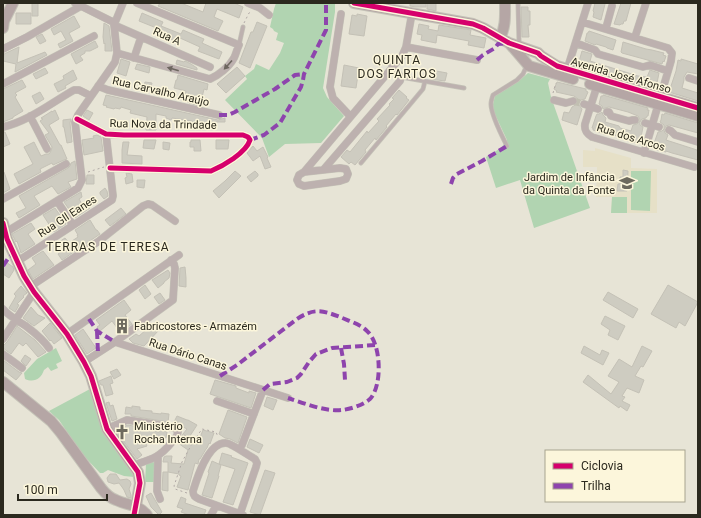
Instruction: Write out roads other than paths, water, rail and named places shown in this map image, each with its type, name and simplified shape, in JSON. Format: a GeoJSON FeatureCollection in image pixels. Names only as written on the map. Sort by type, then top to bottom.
{"type":"FeatureCollection","features":[{"type":"Feature","properties":{"kind":"street"},"geometry":{"type":"LineString","coordinates":[[123,3],[115,24],[116,62],[78,115],[76,122],[82,174],[82,180],[78,188],[4,230],[24,276],[32,289],[67,334],[84,362],[91,376],[107,429],[138,472],[140,483],[135,511]]}},
{"type":"Feature","properties":{"kind":"street"},"geometry":{"type":"LineString","coordinates":[[116,53],[210,79],[217,76],[234,58],[239,45],[136,3]]}},
{"type":"Feature","properties":{"kind":"street"},"geometry":{"type":"LineString","coordinates":[[248,3],[260,8],[269,15]]}},
{"type":"Feature","properties":{"kind":"street","name":"Avenida José Afonso"},"geometry":{"type":"LineString","coordinates":[[354,3],[473,24],[537,54],[557,66],[563,74],[597,86],[659,101],[698,108]]}},
{"type":"Feature","properties":{"kind":"street"},"geometry":{"type":"LineString","coordinates":[[505,3],[503,31],[509,41]]}},
{"type":"Feature","properties":{"kind":"street"},"geometry":{"type":"LineString","coordinates":[[563,74],[576,43],[588,3]]}},
{"type":"Feature","properties":{"kind":"street"},"geometry":{"type":"LineString","coordinates":[[635,37],[646,3]]}},
{"type":"Feature","properties":{"kind":"street"},"geometry":{"type":"LineString","coordinates":[[3,49],[27,37],[78,4]]}},
{"type":"Feature","properties":{"kind":"street","name":"Rua A"},"geometry":{"type":"LineString","coordinates":[[78,4],[141,37],[210,67]]}},
{"type":"Feature","properties":{"kind":"street"},"geometry":{"type":"LineString","coordinates":[[3,23],[9,6]]}},
{"type":"Feature","properties":{"kind":"street"},"geometry":{"type":"LineString","coordinates":[[606,28],[612,6]]}},
{"type":"Feature","properties":{"kind":"street"},"geometry":{"type":"LineString","coordinates":[[304,172],[324,169],[346,169],[348,174],[346,179],[304,186],[299,184],[297,180],[299,175],[304,172],[402,56],[406,47],[412,13]]}},
{"type":"Feature","properties":{"kind":"street"},"geometry":{"type":"LineString","coordinates":[[341,14],[330,87],[333,98],[350,116]]}},
{"type":"Feature","properties":{"kind":"street"},"geometry":{"type":"LineString","coordinates":[[582,22],[606,28],[668,48],[672,53],[644,153]]}},
{"type":"Feature","properties":{"kind":"street"},"geometry":{"type":"LineString","coordinates":[[3,84],[94,36]]}},
{"type":"Feature","properties":{"kind":"street"},"geometry":{"type":"LineString","coordinates":[[134,58],[141,37]]}},
{"type":"Feature","properties":{"kind":"street","name":"Avenida José Afonso"},"geometry":{"type":"LineString","coordinates":[[509,41],[529,65],[659,101],[698,116]]}},
{"type":"Feature","properties":{"kind":"street"},"geometry":{"type":"LineString","coordinates":[[576,43],[595,50],[598,54],[643,67],[650,65],[668,71]]}},
{"type":"Feature","properties":{"kind":"street"},"geometry":{"type":"LineString","coordinates":[[406,47],[477,60]]}},
{"type":"Feature","properties":{"kind":"street"},"geometry":{"type":"LineString","coordinates":[[529,65],[537,67],[540,63],[541,61],[537,54]]}},
{"type":"Feature","properties":{"kind":"street"},"geometry":{"type":"LineString","coordinates":[[324,169],[400,81],[401,77],[392,67]]}},
{"type":"Feature","properties":{"kind":"street"},"geometry":{"type":"LineString","coordinates":[[689,78],[698,81]]}},
{"type":"Feature","properties":{"kind":"street","name":"Rua Carvalho Araújo"},"geometry":{"type":"LineString","coordinates":[[98,86],[115,92],[220,115]]}},
{"type":"Feature","properties":{"kind":"street","name":"Rua dos Arcos"},"geometry":{"type":"LineString","coordinates":[[597,86],[585,128],[589,135],[694,167]]}},
{"type":"Feature","properties":{"kind":"street"},"geometry":{"type":"LineString","coordinates":[[3,127],[30,116],[74,90],[79,90],[91,96]]}},
{"type":"Feature","properties":{"kind":"street"},"geometry":{"type":"LineString","coordinates":[[554,100],[566,103],[573,101]]}},
{"type":"Feature","properties":{"kind":"street"},"geometry":{"type":"LineString","coordinates":[[608,112],[611,116],[629,121],[635,120]]}},
{"type":"Feature","properties":{"kind":"street"},"geometry":{"type":"LineString","coordinates":[[30,116],[47,149]]}},
{"type":"Feature","properties":{"kind":"street","name":"Rua Nova da Trindade"},"geometry":{"type":"LineString","coordinates":[[77,119],[106,134],[243,135],[248,137],[250,140],[245,149],[222,167],[211,171],[110,167]]}},
{"type":"Feature","properties":{"kind":"street"},"geometry":{"type":"LineString","coordinates":[[669,130],[675,135],[698,142]]}},
{"type":"Feature","properties":{"kind":"street","name":"Rua GIl Eanes"},"geometry":{"type":"LineString","coordinates":[[18,261],[112,200],[113,196],[106,134]]}},
{"type":"Feature","properties":{"kind":"street"},"geometry":{"type":"LineString","coordinates":[[3,199],[66,164]]}},
{"type":"Feature","properties":{"kind":"street"},"geometry":{"type":"LineString","coordinates":[[57,201],[73,225]]}},
{"type":"Feature","properties":{"kind":"street"},"geometry":{"type":"LineString","coordinates":[[3,339],[16,320],[32,289],[99,241],[144,206],[148,204],[152,205],[175,221]]}},
{"type":"Feature","properties":{"kind":"street"},"geometry":{"type":"LineString","coordinates":[[67,334],[179,255]]}},
{"type":"Feature","properties":{"kind":"street"},"geometry":{"type":"LineString","coordinates":[[84,362],[115,342],[173,300],[175,268],[171,260]]}},
{"type":"Feature","properties":{"kind":"street"},"geometry":{"type":"LineString","coordinates":[[3,309],[44,340],[49,348]]}},
{"type":"Feature","properties":{"kind":"street","name":"Rua Dário Canas"},"geometry":{"type":"LineString","coordinates":[[115,342],[288,398]]}},
{"type":"Feature","properties":{"kind":"street"},"geometry":{"type":"LineString","coordinates":[[3,354],[22,368]]}},
{"type":"Feature","properties":{"kind":"street"},"geometry":{"type":"LineString","coordinates":[[3,382],[51,421],[101,488],[108,495],[135,511],[143,510],[147,515]]}},
{"type":"Feature","properties":{"kind":"street"},"geometry":{"type":"LineString","coordinates":[[242,445],[263,390]]}},
{"type":"Feature","properties":{"kind":"street"},"geometry":{"type":"LineString","coordinates":[[217,400],[254,414]]}},
{"type":"Feature","properties":{"kind":"street"},"geometry":{"type":"LineString","coordinates":[[107,429],[127,420],[174,428],[178,433],[165,451],[158,457],[134,465]]}},
{"type":"Feature","properties":{"kind":"street"},"geometry":{"type":"LineString","coordinates":[[221,443],[228,443],[255,459],[257,463],[242,514],[216,506],[195,497],[193,492],[200,470],[215,446],[221,443]]}},
{"type":"Feature","properties":{"kind":"street"},"geometry":{"type":"LineString","coordinates":[[158,457],[157,491],[160,499]]}},
{"type":"Feature","properties":{"kind":"street"},"geometry":{"type":"LineString","coordinates":[[211,515],[216,506]]}},
{"type":"Feature","properties":{"kind":"lane"},"geometry":{"type":"LineString","coordinates":[[509,41],[518,3]]}},
{"type":"Feature","properties":{"kind":"lane"},"geometry":{"type":"LineString","coordinates":[[239,45],[243,27]]}},
{"type":"Feature","properties":{"kind":"lane"},"geometry":{"type":"LineString","coordinates":[[507,146],[492,111],[492,95],[518,80],[529,65]]}},
{"type":"Feature","properties":{"kind":"lane"},"geometry":{"type":"LineString","coordinates":[[401,77],[464,88]]}},
{"type":"Feature","properties":{"kind":"lane"},"geometry":{"type":"LineString","coordinates":[[361,163],[423,89],[425,82]]}},
{"type":"Feature","properties":{"kind":"tunnel"},"geometry":{"type":"LineString","coordinates":[[573,101],[584,104]]}},
{"type":"Feature","properties":{"kind":"place","name":"Jardim de Infância da Quinta da Fonte"},"geometry":{"type":"Point","coordinates":[627,183]}},
{"type":"Feature","properties":{"kind":"place","name":"Fabricostores - Armazém"},"geometry":{"type":"Point","coordinates":[122,326]}},
{"type":"Feature","properties":{"kind":"place","name":"Ministério Rocha Interna"},"geometry":{"type":"Point","coordinates":[122,432]}},
{"type":"Feature","properties":{"kind":"district","name":"QUINTA DOS FARTOS"},"geometry":{"type":"Point","coordinates":[397,67]}},
{"type":"Feature","properties":{"kind":"district","name":"TERRAS DE TERESA"},"geometry":{"type":"Point","coordinates":[108,247]}}]}
